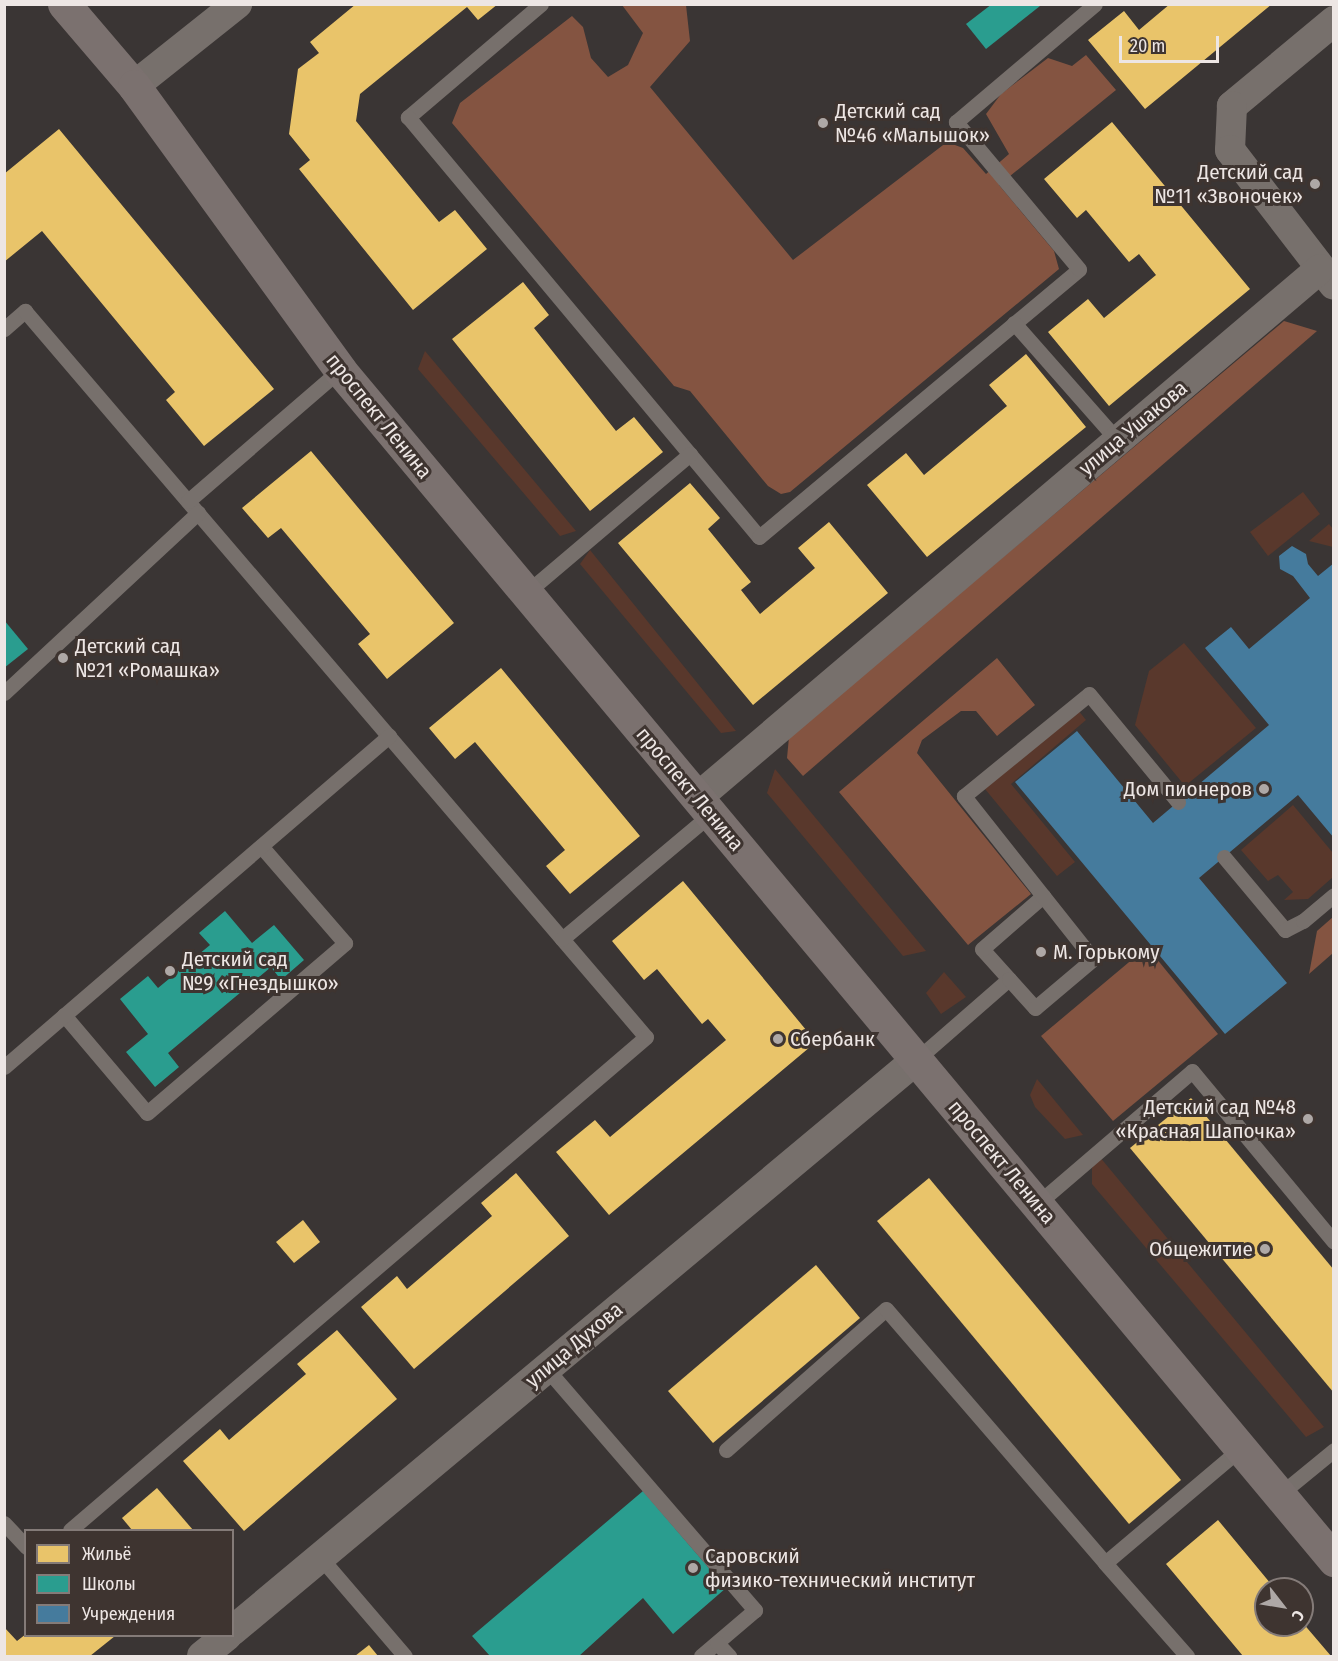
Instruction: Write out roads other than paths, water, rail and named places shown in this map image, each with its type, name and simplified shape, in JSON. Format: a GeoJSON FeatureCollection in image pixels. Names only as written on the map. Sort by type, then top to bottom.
{"type":"FeatureCollection","features":[{"type":"Feature","properties":{"kind":"street","name":"проспект Ленина"},"geometry":{"type":"LineString","coordinates":[[64,4],[134,87],[340,370],[1334,1560]]}},
{"type":"Feature","properties":{"kind":"street"},"geometry":{"type":"LineString","coordinates":[[134,87],[237,4]]}},
{"type":"Feature","properties":{"kind":"street","name":"улица Ушакова"},"geometry":{"type":"LineString","coordinates":[[704,806],[1118,441],[1327,277],[1230,150],[1232,106],[1334,21]]}},
{"type":"Feature","properties":{"kind":"street","name":"улица Духова"},"geometry":{"type":"LineString","coordinates":[[234,1629],[916,1060]]}},
{"type":"Feature","properties":{"kind":"street"},"geometry":{"type":"LineString","coordinates":[[202,1656],[225,1637]]}},
{"type":"Feature","properties":{"kind":"lane"},"geometry":{"type":"LineString","coordinates":[[542,4],[408,117],[759,537],[1078,269],[956,122],[1095,4]]}},
{"type":"Feature","properties":{"kind":"lane"},"geometry":{"type":"LineString","coordinates":[[4,329],[25,311],[646,1037],[71,1529]]}},
{"type":"Feature","properties":{"kind":"lane"},"geometry":{"type":"LineString","coordinates":[[1014,323],[1118,441]]}},
{"type":"Feature","properties":{"kind":"lane"},"geometry":{"type":"LineString","coordinates":[[188,501],[340,370]]}},
{"type":"Feature","properties":{"kind":"lane"},"geometry":{"type":"LineString","coordinates":[[526,593],[690,454]]}},
{"type":"Feature","properties":{"kind":"lane"},"geometry":{"type":"LineString","coordinates":[[4,693],[198,513]]}},
{"type":"Feature","properties":{"kind":"lane"},"geometry":{"type":"LineString","coordinates":[[1043,896],[982,949],[1035,1008],[1094,959],[964,796],[1089,694],[1178,802]]}},
{"type":"Feature","properties":{"kind":"lane"},"geometry":{"type":"LineString","coordinates":[[4,1067],[389,736]]}},
{"type":"Feature","properties":{"kind":"lane"},"geometry":{"type":"LineString","coordinates":[[562,939],[704,806]]}},
{"type":"Feature","properties":{"kind":"lane"},"geometry":{"type":"LineString","coordinates":[[64,1015],[147,1113],[345,943],[261,846]]}},
{"type":"Feature","properties":{"kind":"lane"},"geometry":{"type":"LineString","coordinates":[[1224,857],[1285,930],[1303,921],[1334,895]]}},
{"type":"Feature","properties":{"kind":"lane"},"geometry":{"type":"LineString","coordinates":[[916,1060],[1009,979]]}},
{"type":"Feature","properties":{"kind":"lane"},"geometry":{"type":"LineString","coordinates":[[1037,1204],[1192,1071],[1334,1242]]}},
{"type":"Feature","properties":{"kind":"lane"},"geometry":{"type":"LineString","coordinates":[[726,1450],[886,1309],[1187,1656]]}},
{"type":"Feature","properties":{"kind":"lane"},"geometry":{"type":"LineString","coordinates":[[546,1368],[755,1610],[701,1656]]}},
{"type":"Feature","properties":{"kind":"lane"},"geometry":{"type":"LineString","coordinates":[[1105,1563],[1240,1449]]}},
{"type":"Feature","properties":{"kind":"lane"},"geometry":{"type":"LineString","coordinates":[[1279,1495],[1334,1450]]}},
{"type":"Feature","properties":{"kind":"lane"},"geometry":{"type":"LineString","coordinates":[[4,1523],[24,1545]]}},
{"type":"Feature","properties":{"kind":"lane"},"geometry":{"type":"LineString","coordinates":[[320,1557],[405,1656]]}},
{"type":"Feature","properties":{"kind":"lane"},"geometry":{"type":"LineString","coordinates":[[717,1643],[729,1656]]}},
{"type":"Feature","properties":{"kind":"place","name":"Детский сад №46 «Малышок»"},"geometry":{"type":"Point","coordinates":[823,123]}},
{"type":"Feature","properties":{"kind":"place","name":"Детский сад №11 «Звоночек»"},"geometry":{"type":"Point","coordinates":[1315,184]}},
{"type":"Feature","properties":{"kind":"place","name":"Детский сад №21 «Ромашка»"},"geometry":{"type":"Point","coordinates":[63,658]}},
{"type":"Feature","properties":{"kind":"place","name":"Дом пионеров"},"geometry":{"type":"Point","coordinates":[1264,789]}},
{"type":"Feature","properties":{"kind":"place","name":"М. Горькому"},"geometry":{"type":"Point","coordinates":[1041,952]}},
{"type":"Feature","properties":{"kind":"place","name":"Детский сад №9 «Гнездышко»"},"geometry":{"type":"Point","coordinates":[170,971]}},
{"type":"Feature","properties":{"kind":"place","name":"Сбербанк"},"geometry":{"type":"Point","coordinates":[778,1039]}},
{"type":"Feature","properties":{"kind":"place","name":"Детский сад №48 «Красная Шапочка»"},"geometry":{"type":"Point","coordinates":[1308,1119]}},
{"type":"Feature","properties":{"kind":"place","name":"Общежитие"},"geometry":{"type":"Point","coordinates":[1265,1249]}},
{"type":"Feature","properties":{"kind":"place","name":"Саровский физико-технический институт"},"geometry":{"type":"Point","coordinates":[693,1568]}}]}
